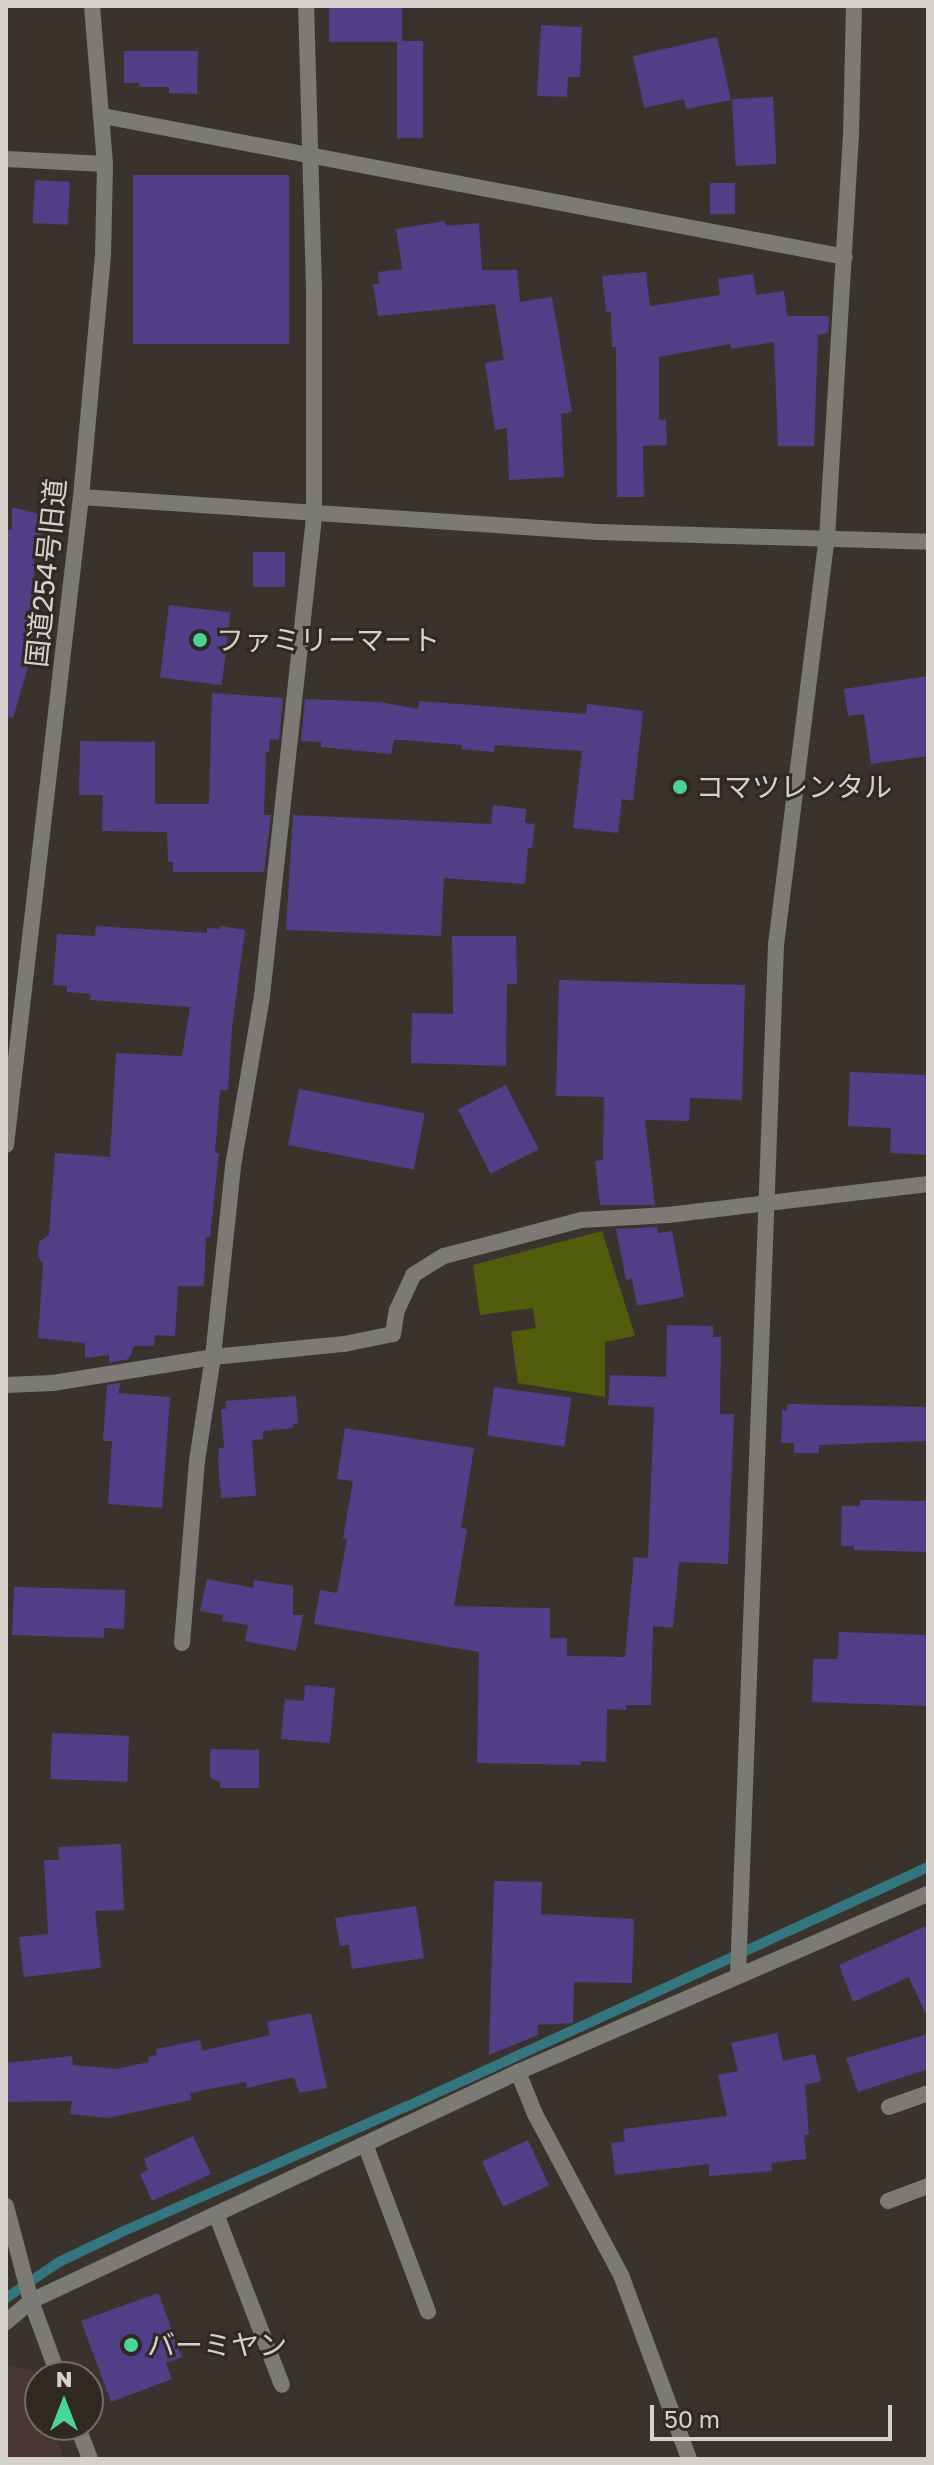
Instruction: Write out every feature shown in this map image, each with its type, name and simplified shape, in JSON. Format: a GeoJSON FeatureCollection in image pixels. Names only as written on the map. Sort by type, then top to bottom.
{"type":"FeatureCollection","features":[{"type":"Feature","properties":{"kind":"street","name":"国道254号旧道"},"geometry":{"type":"LineString","coordinates":[[6,1145],[81,497],[103,255],[103,116],[92,6]]}},
{"type":"Feature","properties":{"kind":"street"},"geometry":{"type":"LineString","coordinates":[[182,1643],[197,1461],[213,1357],[233,1166],[262,996],[314,516],[314,289],[306,6]]}},
{"type":"Feature","properties":{"kind":"street"},"geometry":{"type":"LineString","coordinates":[[738,1976],[776,945],[827,538],[845,257],[854,6]]}},
{"type":"Feature","properties":{"kind":"street"},"geometry":{"type":"LineString","coordinates":[[103,116],[308,152],[845,257]]}},
{"type":"Feature","properties":{"kind":"street"},"geometry":{"type":"LineString","coordinates":[[6,159],[105,164]]}},
{"type":"Feature","properties":{"kind":"street"},"geometry":{"type":"LineString","coordinates":[[81,497],[314,516],[598,532],[928,542]]}},
{"type":"Feature","properties":{"kind":"street"},"geometry":{"type":"LineString","coordinates":[[6,1385],[53,1383],[213,1357],[344,1344],[393,1334],[397,1310],[413,1275],[444,1256],[581,1220],[766,1205],[928,1184]]}},
{"type":"Feature","properties":{"kind":"street"},"geometry":{"type":"LineString","coordinates":[[6,2322],[31,2301],[518,2072],[928,1894]]}},
{"type":"Feature","properties":{"kind":"street"},"geometry":{"type":"LineString","coordinates":[[518,2072],[535,2114],[621,2275],[689,2459]]}},
{"type":"Feature","properties":{"kind":"street"},"geometry":{"type":"LineString","coordinates":[[889,2107],[928,2093]]}},
{"type":"Feature","properties":{"kind":"street"},"geometry":{"type":"LineString","coordinates":[[365,2144],[428,2312]]}},
{"type":"Feature","properties":{"kind":"street"},"geometry":{"type":"LineString","coordinates":[[888,2201],[928,2186]]}},
{"type":"Feature","properties":{"kind":"street"},"geometry":{"type":"LineString","coordinates":[[6,2206],[31,2301],[53,2361]]}},
{"type":"Feature","properties":{"kind":"street"},"geometry":{"type":"LineString","coordinates":[[216,2214],[282,2385]]}},
{"type":"Feature","properties":{"kind":"shaded area"},"geometry":{"type":"Polygon","coordinates":[[[6,2365],[24,2368],[24,2441],[58,2441],[64,2459],[6,2459],[6,2365]]]}},
{"type":"Feature","properties":{"kind":"green space"},"geometry":{"type":"Polygon","coordinates":[[[602,1231],[635,1336],[605,1342],[605,1397],[518,1383],[511,1332],[536,1328],[533,1308],[480,1315],[473,1265],[602,1231]]]}},
{"type":"Feature","properties":{"kind":"building"},"geometry":{"type":"Polygon","coordinates":[[[329,6],[402,6],[402,42],[329,42],[329,6]]]}},
{"type":"Feature","properties":{"kind":"building"},"geometry":{"type":"Polygon","coordinates":[[[541,25],[582,27],[580,77],[568,77],[567,97],[537,96],[541,25]]]}},
{"type":"Feature","properties":{"kind":"building"},"geometry":{"type":"Polygon","coordinates":[[[717,37],[731,100],[686,109],[684,99],[644,108],[633,56],[717,37]]]}},
{"type":"Feature","properties":{"kind":"building"},"geometry":{"type":"Polygon","coordinates":[[[397,41],[423,41],[423,138],[397,138],[397,41]]]}},
{"type":"Feature","properties":{"kind":"building"},"geometry":{"type":"Polygon","coordinates":[[[124,51],[198,51],[197,94],[169,93],[169,87],[139,87],[139,83],[124,83],[124,51]]]}},
{"type":"Feature","properties":{"kind":"building"},"geometry":{"type":"Polygon","coordinates":[[[773,97],[777,164],[736,166],[732,99],[773,97]]]}},
{"type":"Feature","properties":{"kind":"building"},"geometry":{"type":"Polygon","coordinates":[[[133,175],[289,175],[289,344],[133,344],[133,175]]]}},
{"type":"Feature","properties":{"kind":"building"},"geometry":{"type":"Polygon","coordinates":[[[35,180],[70,182],[68,225],[33,223],[35,180]]]}},
{"type":"Feature","properties":{"kind":"building"},"geometry":{"type":"Polygon","coordinates":[[[710,183],[735,183],[735,214],[710,214],[710,183]]]}},
{"type":"Feature","properties":{"kind":"building"},"geometry":{"type":"Polygon","coordinates":[[[445,221],[446,226],[479,223],[482,270],[517,270],[520,302],[552,297],[572,412],[561,414],[564,477],[509,480],[507,428],[495,430],[485,363],[504,360],[495,304],[378,316],[373,284],[379,284],[378,272],[402,269],[396,229],[445,221]]]}},
{"type":"Feature","properties":{"kind":"building"},"geometry":{"type":"Polygon","coordinates":[[[646,272],[650,306],[720,295],[718,279],[753,274],[756,295],[784,291],[787,316],[829,316],[828,333],[818,335],[814,446],[778,446],[774,342],[731,349],[730,344],[659,357],[659,420],[666,419],[667,445],[643,446],[644,497],[617,497],[616,347],[612,347],[611,312],[606,312],[602,276],[646,272]]]}},
{"type":"Feature","properties":{"kind":"building"},"geometry":{"type":"Polygon","coordinates":[[[12,507],[42,515],[41,545],[35,544],[32,653],[13,718],[6,717],[6,529],[12,530],[12,507]]]}},
{"type":"Feature","properties":{"kind":"building"},"geometry":{"type":"Polygon","coordinates":[[[253,552],[285,552],[285,587],[253,587],[253,552]]]}},
{"type":"Feature","properties":{"kind":"building"},"geometry":{"type":"Polygon","coordinates":[[[169,605],[231,613],[222,685],[160,677],[169,605]]]}},
{"type":"Feature","properties":{"kind":"building"},"geometry":{"type":"Polygon","coordinates":[[[928,676],[928,756],[871,764],[864,714],[848,716],[844,689],[928,676]]]}},
{"type":"Feature","properties":{"kind":"building"},"geometry":{"type":"Polygon","coordinates":[[[212,693],[283,698],[279,740],[270,739],[269,752],[266,752],[264,815],[271,815],[264,872],[173,872],[173,862],[168,862],[167,832],[102,831],[103,795],[79,795],[80,741],[155,742],[155,804],[209,804],[212,693]]]}},
{"type":"Feature","properties":{"kind":"building"},"geometry":{"type":"Polygon","coordinates":[[[305,699],[380,702],[418,709],[419,701],[586,714],[587,704],[643,711],[633,801],[622,799],[618,833],[573,828],[582,751],[495,745],[494,752],[461,749],[462,745],[402,740],[394,740],[391,754],[321,747],[321,742],[301,741],[305,699]]]}},
{"type":"Feature","properties":{"kind":"building"},"geometry":{"type":"Polygon","coordinates":[[[493,805],[526,809],[525,823],[535,824],[532,848],[528,848],[525,884],[444,878],[441,936],[286,930],[293,815],[491,824],[493,805]]]}},
{"type":"Feature","properties":{"kind":"building"},"geometry":{"type":"Polygon","coordinates":[[[96,926],[207,933],[207,928],[220,929],[221,926],[245,930],[232,1028],[228,1090],[220,1090],[215,1153],[219,1153],[210,1237],[206,1237],[204,1286],[178,1286],[175,1336],[155,1335],[154,1346],[134,1346],[129,1359],[109,1363],[109,1355],[85,1358],[85,1343],[38,1338],[43,1264],[38,1257],[39,1242],[49,1235],[55,1153],[110,1157],[116,1053],[182,1056],[190,1007],[90,1000],[91,994],[67,992],[67,986],[53,985],[57,934],[95,936],[96,926]]]}},
{"type":"Feature","properties":{"kind":"building"},"geometry":{"type":"Polygon","coordinates":[[[452,936],[516,936],[517,984],[507,984],[506,1066],[411,1063],[412,1013],[453,1014],[452,936]]]}},
{"type":"Feature","properties":{"kind":"building"},"geometry":{"type":"Polygon","coordinates":[[[559,980],[745,985],[742,1100],[690,1098],[689,1121],[645,1120],[655,1205],[600,1205],[595,1161],[603,1160],[604,1097],[556,1096],[559,980]]]}},
{"type":"Feature","properties":{"kind":"building"},"geometry":{"type":"Polygon","coordinates":[[[850,1072],[928,1075],[928,1155],[890,1153],[891,1128],[848,1126],[850,1072]]]}},
{"type":"Feature","properties":{"kind":"building"},"geometry":{"type":"Polygon","coordinates":[[[506,1085],[539,1149],[491,1174],[458,1110],[506,1085]]]}},
{"type":"Feature","properties":{"kind":"building"},"geometry":{"type":"Polygon","coordinates":[[[299,1089],[425,1113],[414,1169],[288,1145],[299,1089]]]}},
{"type":"Feature","properties":{"kind":"building"},"geometry":{"type":"Polygon","coordinates":[[[657,1227],[658,1233],[672,1231],[684,1297],[637,1306],[632,1279],[626,1280],[616,1229],[657,1227]]]}},
{"type":"Feature","properties":{"kind":"building"},"geometry":{"type":"Polygon","coordinates":[[[667,1325],[713,1326],[713,1337],[721,1337],[720,1414],[734,1414],[728,1564],[679,1562],[673,1628],[653,1626],[651,1705],[626,1705],[626,1710],[607,1709],[606,1762],[581,1761],[581,1765],[477,1763],[479,1652],[314,1624],[320,1590],[337,1593],[347,1539],[343,1538],[353,1481],[337,1479],[345,1428],[474,1448],[461,1528],[467,1529],[454,1606],[550,1608],[550,1638],[567,1638],[567,1656],[625,1657],[634,1557],[648,1558],[654,1407],[608,1405],[610,1375],[666,1377],[667,1325]]]}},
{"type":"Feature","properties":{"kind":"building"},"geometry":{"type":"Polygon","coordinates":[[[121,1383],[118,1393],[170,1397],[162,1508],[108,1504],[112,1441],[103,1441],[107,1385],[121,1383]]]}},
{"type":"Feature","properties":{"kind":"building"},"geometry":{"type":"Polygon","coordinates":[[[494,1387],[571,1398],[564,1446],[487,1436],[494,1387]]]}},
{"type":"Feature","properties":{"kind":"building"},"geometry":{"type":"Polygon","coordinates":[[[296,1396],[298,1424],[293,1424],[293,1428],[263,1431],[263,1439],[252,1440],[256,1496],[221,1498],[218,1458],[219,1448],[224,1448],[221,1409],[226,1409],[226,1401],[296,1396]]]}},
{"type":"Feature","properties":{"kind":"building"},"geometry":{"type":"Polygon","coordinates":[[[787,1404],[928,1407],[928,1441],[819,1445],[819,1453],[794,1453],[794,1443],[781,1443],[782,1410],[787,1410],[787,1404]]]}},
{"type":"Feature","properties":{"kind":"building"},"geometry":{"type":"Polygon","coordinates":[[[860,1500],[928,1501],[928,1552],[854,1550],[854,1546],[841,1546],[842,1506],[860,1506],[860,1500]]]}},
{"type":"Feature","properties":{"kind":"building"},"geometry":{"type":"Polygon","coordinates":[[[207,1579],[253,1588],[254,1580],[293,1586],[293,1615],[303,1615],[296,1651],[245,1641],[248,1625],[222,1621],[223,1615],[200,1611],[207,1579]]]}},
{"type":"Feature","properties":{"kind":"building"},"geometry":{"type":"Polygon","coordinates":[[[14,1587],[125,1590],[124,1629],[104,1628],[104,1638],[12,1635],[14,1587]]]}},
{"type":"Feature","properties":{"kind":"building"},"geometry":{"type":"Polygon","coordinates":[[[839,1632],[928,1635],[928,1706],[812,1702],[813,1659],[838,1659],[839,1632]]]}},
{"type":"Feature","properties":{"kind":"building"},"geometry":{"type":"Polygon","coordinates":[[[305,1685],[335,1688],[330,1743],[281,1739],[285,1699],[304,1701],[305,1685]]]}},
{"type":"Feature","properties":{"kind":"building"},"geometry":{"type":"Polygon","coordinates":[[[52,1733],[129,1736],[127,1782],[50,1779],[52,1733]]]}},
{"type":"Feature","properties":{"kind":"building"},"geometry":{"type":"Polygon","coordinates":[[[210,1749],[259,1750],[259,1788],[220,1788],[220,1782],[210,1778],[210,1749]]]}},
{"type":"Feature","properties":{"kind":"building"},"geometry":{"type":"Polygon","coordinates":[[[121,1844],[124,1910],[95,1911],[101,1968],[24,1977],[19,1937],[48,1934],[44,1860],[59,1860],[58,1847],[121,1844]]]}},
{"type":"Feature","properties":{"kind":"building"},"geometry":{"type":"Polygon","coordinates":[[[494,1881],[542,1882],[541,1914],[634,1919],[632,1983],[574,1982],[573,2023],[538,2025],[538,2035],[489,2055],[494,1881]]]}},
{"type":"Feature","properties":{"kind":"building"},"geometry":{"type":"Polygon","coordinates":[[[416,1906],[424,1958],[352,1969],[349,1945],[340,1946],[335,1918],[416,1906]]]}},
{"type":"Feature","properties":{"kind":"building"},"geometry":{"type":"Polygon","coordinates":[[[928,1925],[928,2019],[909,1977],[853,2002],[839,1965],[928,1925]]]}},
{"type":"Feature","properties":{"kind":"building"},"geometry":{"type":"Polygon","coordinates":[[[311,2013],[327,2088],[299,2093],[294,2077],[247,2088],[246,2082],[190,2093],[191,2100],[108,2118],[70,2114],[72,2101],[8,2102],[6,2063],[72,2056],[73,2065],[116,2069],[149,2062],[148,2057],[157,2055],[156,2049],[200,2040],[202,2051],[270,2035],[267,2022],[311,2013]]]}},
{"type":"Feature","properties":{"kind":"building"},"geometry":{"type":"Polygon","coordinates":[[[777,2033],[783,2061],[815,2054],[821,2081],[805,2085],[809,2134],[804,2135],[806,2159],[771,2163],[772,2171],[709,2176],[709,2164],[615,2175],[611,2143],[625,2141],[623,2129],[727,2116],[718,2075],[738,2071],[731,2043],[777,2033]]]}},
{"type":"Feature","properties":{"kind":"building"},"geometry":{"type":"Polygon","coordinates":[[[928,2034],[928,2069],[858,2092],[846,2058],[928,2034]]]}},
{"type":"Feature","properties":{"kind":"building"},"geometry":{"type":"Polygon","coordinates":[[[193,2136],[211,2174],[152,2201],[140,2174],[148,2170],[144,2159],[193,2136]]]}},
{"type":"Feature","properties":{"kind":"building"},"geometry":{"type":"Polygon","coordinates":[[[528,2140],[549,2185],[503,2207],[482,2162],[528,2140]]]}},
{"type":"Feature","properties":{"kind":"building"},"geometry":{"type":"Polygon","coordinates":[[[158,2293],[182,2357],[166,2363],[172,2379],[111,2402],[104,2383],[104,2361],[96,2361],[81,2321],[158,2293]]]}},
{"type":"Feature","properties":{"kind":"waterway"},"geometry":{"type":"LineString","coordinates":[[6,2298],[59,2262],[124,2231],[408,2106],[928,1867]]}},
{"type":"Feature","properties":{"kind":"place","name":"ファミリーマート"},"geometry":{"type":"Point","coordinates":[200,640]}},
{"type":"Feature","properties":{"kind":"place","name":"コマツレンタル"},"geometry":{"type":"Point","coordinates":[680,787]}},
{"type":"Feature","properties":{"kind":"place","name":"バーミヤン"},"geometry":{"type":"Point","coordinates":[131,2345]}}]}
